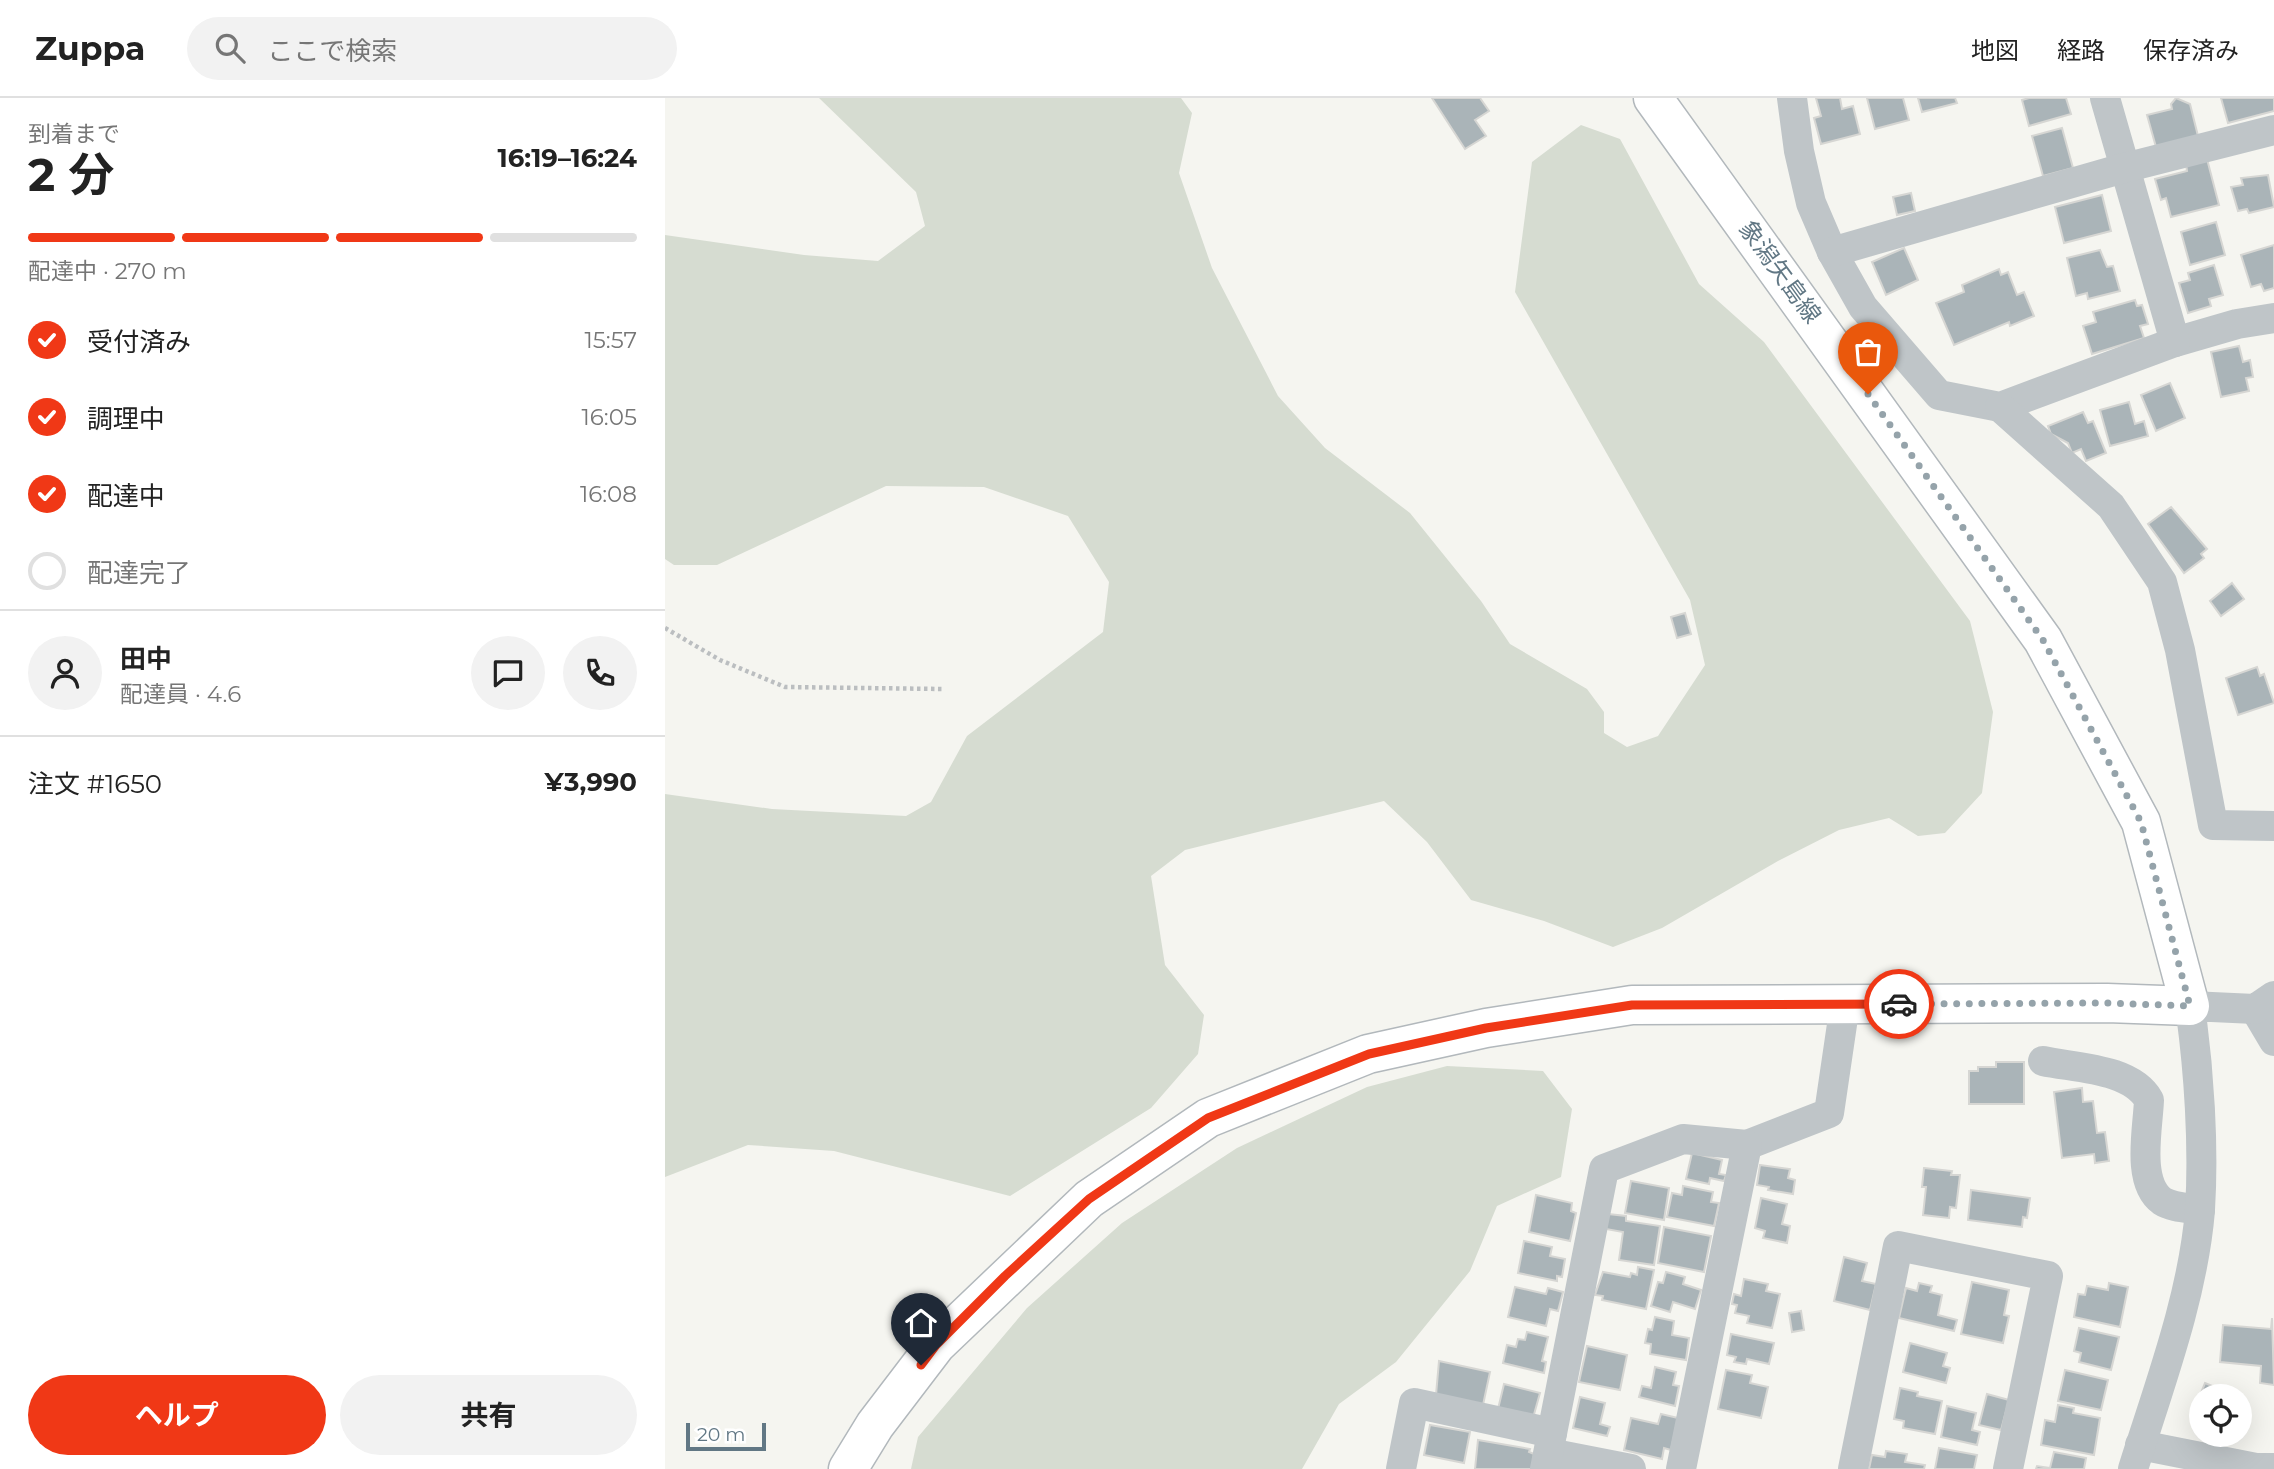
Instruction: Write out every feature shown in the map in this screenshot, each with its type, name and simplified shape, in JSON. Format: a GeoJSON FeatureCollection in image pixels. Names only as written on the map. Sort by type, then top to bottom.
{"type":"FeatureCollection","features":[{"type":"Feature","properties":{"kind":"main road","name":"象潟矢島線"},"geometry":{"type":"LineString","coordinates":[[1653,98],[2043,640],[2141,822],[2190,1006]]}},
{"type":"Feature","properties":{"kind":"main road"},"geometry":{"type":"LineString","coordinates":[[848,1469],[875,1425],[936,1345],[1005,1276],[1089,1199],[1208,1118],[1369,1054],[1486,1028],[1632,1005],[2107,1003],[2190,1006]]}},
{"type":"Feature","properties":{"kind":"street"},"geometry":{"type":"LineString","coordinates":[[1792,98],[1799,151],[1811,203],[1832,251],[1863,307],[1939,395],[2000,407],[2111,506],[2162,582],[2180,650],[2213,825],[2274,826]]}},
{"type":"Feature","properties":{"kind":"street"},"geometry":{"type":"LineString","coordinates":[[2105,98],[2175,342]]}},
{"type":"Feature","properties":{"kind":"street"},"geometry":{"type":"LineString","coordinates":[[1832,251],[2125,168],[2274,130]]}},
{"type":"Feature","properties":{"kind":"street"},"geometry":{"type":"LineString","coordinates":[[2000,407],[2175,342],[2237,324],[2274,318]]}},
{"type":"Feature","properties":{"kind":"street"},"geometry":{"type":"LineString","coordinates":[[2274,1041],[2264,1003],[2190,1006],[2197,1058],[2200,1210],[2185,1294],[2136,1457],[2274,1468]]}},
{"type":"Feature","properties":{"kind":"street"},"geometry":{"type":"LineString","coordinates":[[1548,1452],[1604,1169],[1683,1139],[1747,1145],[1829,1113],[1845,1004]]}},
{"type":"Feature","properties":{"kind":"street"},"geometry":{"type":"LineString","coordinates":[[2043,1061],[2125,1078],[2143,1091],[2149,1100],[2147,1174],[2152,1190],[2164,1202],[2200,1210]]}},
{"type":"Feature","properties":{"kind":"street"},"geometry":{"type":"LineString","coordinates":[[1681,1469],[1747,1145]]}},
{"type":"Feature","properties":{"kind":"street"},"geometry":{"type":"LineString","coordinates":[[1853,1469],[1898,1246],[2048,1276],[2008,1469]]}},
{"type":"Feature","properties":{"kind":"street"},"geometry":{"type":"LineString","coordinates":[[1401,1469],[1414,1404],[1548,1452],[1631,1469]]}},
{"type":"Feature","properties":{"kind":"path"},"geometry":{"type":"LineString","coordinates":[[665,628],[720,660],[785,687],[942,689]]}},
{"type":"Feature","properties":{"kind":"shaded area"},"geometry":{"type":"Polygon","coordinates":[[[819,98],[1181,98],[1192,113],[1179,173],[1212,268],[1278,396],[1325,448],[1410,513],[1481,601],[1510,644],[1587,689],[1604,712],[1604,733],[1627,747],[1658,736],[1705,665],[1690,600],[1515,292],[1532,162],[1581,125],[1620,139],[1699,284],[1764,342],[1970,621],[1993,712],[1982,793],[1945,833],[1918,836],[1889,818],[1839,830],[1778,861],[1662,928],[1613,947],[1544,921],[1471,900],[1427,842],[1384,801],[1185,850],[1151,876],[1165,965],[1204,1015],[1198,1054],[1151,1108],[1010,1196],[834,1151],[748,1145],[665,1177],[665,794],[772,809],[906,816],[931,802],[967,736],[1103,632],[1109,582],[1068,516],[984,487],[886,486],[717,565],[674,565],[665,559],[665,235],[804,255],[878,261],[925,226],[916,192],[819,98]]]}},
{"type":"Feature","properties":{"kind":"shaded area"},"geometry":{"type":"Polygon","coordinates":[[[1447,1066],[1543,1071],[1572,1109],[1561,1177],[1497,1206],[1470,1271],[1396,1362],[1339,1404],[1302,1469],[911,1469],[918,1437],[1027,1308],[1122,1223],[1237,1148],[1367,1087],[1447,1066]]]}},
{"type":"Feature","properties":{"kind":"building"},"geometry":{"type":"Polygon","coordinates":[[[1432,98],[1480,98],[1489,111],[1475,120],[1486,136],[1465,149],[1432,98]]]}},
{"type":"Feature","properties":{"kind":"building"},"geometry":{"type":"Polygon","coordinates":[[[1816,98],[1840,98],[1842,109],[1853,106],[1860,134],[1821,144],[1814,118],[1821,116],[1816,98]]]}},
{"type":"Feature","properties":{"kind":"building"},"geometry":{"type":"Polygon","coordinates":[[[1867,98],[1903,98],[1909,120],[1875,129],[1867,98]]]}},
{"type":"Feature","properties":{"kind":"building"},"geometry":{"type":"Polygon","coordinates":[[[1918,98],[1955,98],[1957,103],[1922,112],[1918,98]]]}},
{"type":"Feature","properties":{"kind":"building"},"geometry":{"type":"Polygon","coordinates":[[[2066,98],[2071,114],[2029,126],[2022,100],[2066,98]]]}},
{"type":"Feature","properties":{"kind":"building"},"geometry":{"type":"Polygon","coordinates":[[[2176,98],[2190,104],[2198,136],[2156,147],[2147,115],[2172,109],[2171,104],[2176,98]]]}},
{"type":"Feature","properties":{"kind":"building"},"geometry":{"type":"Polygon","coordinates":[[[2221,98],[2274,98],[2274,111],[2228,123],[2221,98]]]}},
{"type":"Feature","properties":{"kind":"building"},"geometry":{"type":"Polygon","coordinates":[[[2062,128],[2073,168],[2043,176],[2032,136],[2062,128]]]}},
{"type":"Feature","properties":{"kind":"building"},"geometry":{"type":"Polygon","coordinates":[[[2207,159],[2219,205],[2171,217],[2166,198],[2161,200],[2155,179],[2187,171],[2186,164],[2207,159]]]}},
{"type":"Feature","properties":{"kind":"building"},"geometry":{"type":"Polygon","coordinates":[[[2268,175],[2274,207],[2249,213],[2247,209],[2238,211],[2231,187],[2243,185],[2241,178],[2268,175]]]}},
{"type":"Feature","properties":{"kind":"building"},"geometry":{"type":"Polygon","coordinates":[[[1911,193],[1915,211],[1897,215],[1893,197],[1911,193]]]}},
{"type":"Feature","properties":{"kind":"building"},"geometry":{"type":"Polygon","coordinates":[[[2102,195],[2111,231],[2064,243],[2055,207],[2102,195]]]}},
{"type":"Feature","properties":{"kind":"building"},"geometry":{"type":"Polygon","coordinates":[[[2216,222],[2225,255],[2190,265],[2181,232],[2216,222]]]}},
{"type":"Feature","properties":{"kind":"building"},"geometry":{"type":"Polygon","coordinates":[[[2274,245],[2274,288],[2264,291],[2261,284],[2251,287],[2241,255],[2274,245]]]}},
{"type":"Feature","properties":{"kind":"building"},"geometry":{"type":"Polygon","coordinates":[[[1904,248],[1918,280],[1886,295],[1872,262],[1904,248]]]}},
{"type":"Feature","properties":{"kind":"building"},"geometry":{"type":"Polygon","coordinates":[[[2100,250],[2107,267],[2113,266],[2120,291],[2088,299],[2087,293],[2076,296],[2067,258],[2100,250]]]}},
{"type":"Feature","properties":{"kind":"building"},"geometry":{"type":"Polygon","coordinates":[[[2214,265],[2223,295],[2209,299],[2211,306],[2188,313],[2179,283],[2190,280],[2188,273],[2214,265]]]}},
{"type":"Feature","properties":{"kind":"building"},"geometry":{"type":"Polygon","coordinates":[[[1999,269],[2001,275],[2008,272],[2017,295],[2024,292],[2034,316],[2010,326],[2009,322],[1954,345],[1936,303],[1964,292],[1962,285],[1999,269]]]}},
{"type":"Feature","properties":{"kind":"building"},"geometry":{"type":"Polygon","coordinates":[[[2135,300],[2137,306],[2142,305],[2148,324],[2140,326],[2144,338],[2092,354],[2083,326],[2096,322],[2093,312],[2135,300]]]}},
{"type":"Feature","properties":{"kind":"building"},"geometry":{"type":"Polygon","coordinates":[[[2239,346],[2243,362],[2250,360],[2253,377],[2246,378],[2249,391],[2221,397],[2211,352],[2239,346]]]}},
{"type":"Feature","properties":{"kind":"building"},"geometry":{"type":"Polygon","coordinates":[[[2170,383],[2185,418],[2156,431],[2141,395],[2170,383]]]}},
{"type":"Feature","properties":{"kind":"building"},"geometry":{"type":"Polygon","coordinates":[[[2129,402],[2135,424],[2144,421],[2148,436],[2110,446],[2100,410],[2129,402]]]}},
{"type":"Feature","properties":{"kind":"building"},"geometry":{"type":"Polygon","coordinates":[[[2083,412],[2088,423],[2093,421],[2106,453],[2086,461],[2081,449],[2072,453],[2068,443],[2051,434],[2048,426],[2083,412]]]}},
{"type":"Feature","properties":{"kind":"building"},"geometry":{"type":"Polygon","coordinates":[[[2171,507],[2207,549],[2201,554],[2204,558],[2184,573],[2148,524],[2171,507]]]}},
{"type":"Feature","properties":{"kind":"building"},"geometry":{"type":"Polygon","coordinates":[[[2232,583],[2244,599],[2221,616],[2210,601],[2232,583]]]}},
{"type":"Feature","properties":{"kind":"building"},"geometry":{"type":"Polygon","coordinates":[[[1685,613],[1691,634],[1677,638],[1671,617],[1685,613]]]}},
{"type":"Feature","properties":{"kind":"building"},"geometry":{"type":"Polygon","coordinates":[[[2257,667],[2260,676],[2264,674],[2274,703],[2238,715],[2226,678],[2257,667]]]}},
{"type":"Feature","properties":{"kind":"building"},"geometry":{"type":"Polygon","coordinates":[[[1996,1062],[2024,1062],[2024,1104],[1969,1104],[1969,1071],[1978,1071],[1978,1067],[1996,1067],[1996,1062]]]}},
{"type":"Feature","properties":{"kind":"building"},"geometry":{"type":"Polygon","coordinates":[[[2082,1088],[2083,1102],[2093,1101],[2097,1133],[2105,1132],[2109,1161],[2095,1163],[2094,1154],[2062,1158],[2054,1092],[2082,1088]]]}},
{"type":"Feature","properties":{"kind":"building"},"geometry":{"type":"Polygon","coordinates":[[[1692,1153],[1722,1160],[1719,1174],[1726,1175],[1724,1181],[1710,1178],[1709,1184],[1686,1179],[1692,1153]]]}},
{"type":"Feature","properties":{"kind":"building"},"geometry":{"type":"Polygon","coordinates":[[[1760,1165],[1790,1169],[1788,1178],[1795,1180],[1793,1194],[1768,1190],[1769,1187],[1757,1185],[1760,1165]]]}},
{"type":"Feature","properties":{"kind":"building"},"geometry":{"type":"Polygon","coordinates":[[[1924,1168],[1952,1171],[1951,1175],[1960,1175],[1956,1208],[1950,1207],[1949,1218],[1923,1215],[1926,1187],[1922,1187],[1924,1168]]]}},
{"type":"Feature","properties":{"kind":"building"},"geometry":{"type":"Polygon","coordinates":[[[1631,1181],[1669,1188],[1664,1220],[1625,1213],[1631,1181]]]}},
{"type":"Feature","properties":{"kind":"building"},"geometry":{"type":"Polygon","coordinates":[[[1683,1186],[1713,1192],[1711,1202],[1719,1203],[1714,1226],[1667,1217],[1672,1193],[1682,1195],[1683,1186]]]}},
{"type":"Feature","properties":{"kind":"building"},"geometry":{"type":"Polygon","coordinates":[[[1971,1190],[2030,1198],[2027,1218],[2023,1217],[2022,1227],[1968,1220],[1971,1190]]]}},
{"type":"Feature","properties":{"kind":"building"},"geometry":{"type":"Polygon","coordinates":[[[1536,1195],[1572,1203],[1571,1211],[1576,1213],[1570,1241],[1529,1232],[1536,1195]]]}},
{"type":"Feature","properties":{"kind":"building"},"geometry":{"type":"Polygon","coordinates":[[[1761,1198],[1787,1204],[1782,1224],[1790,1226],[1787,1243],[1763,1238],[1765,1231],[1755,1228],[1761,1198]]]}},
{"type":"Feature","properties":{"kind":"building"},"geometry":{"type":"Polygon","coordinates":[[[1608,1214],[1626,1216],[1626,1221],[1660,1226],[1654,1265],[1619,1260],[1623,1232],[1606,1229],[1608,1214]]]}},
{"type":"Feature","properties":{"kind":"building"},"geometry":{"type":"Polygon","coordinates":[[[1664,1227],[1711,1236],[1704,1272],[1658,1263],[1664,1227]]]}},
{"type":"Feature","properties":{"kind":"building"},"geometry":{"type":"Polygon","coordinates":[[[1524,1241],[1552,1247],[1550,1256],[1565,1259],[1562,1277],[1557,1276],[1557,1281],[1518,1273],[1524,1241]]]}},
{"type":"Feature","properties":{"kind":"building"},"geometry":{"type":"Polygon","coordinates":[[[1844,1257],[1867,1263],[1862,1281],[1876,1284],[1870,1310],[1834,1301],[1844,1257]]]}},
{"type":"Feature","properties":{"kind":"building"},"geometry":{"type":"Polygon","coordinates":[[[1638,1267],[1654,1270],[1646,1309],[1602,1300],[1603,1296],[1595,1295],[1603,1272],[1630,1277],[1631,1273],[1637,1275],[1638,1267]]]}},
{"type":"Feature","properties":{"kind":"building"},"geometry":{"type":"Polygon","coordinates":[[[1666,1272],[1685,1277],[1683,1284],[1701,1290],[1695,1309],[1673,1302],[1670,1312],[1651,1306],[1658,1282],[1663,1283],[1666,1272]]]}},
{"type":"Feature","properties":{"kind":"building"},"geometry":{"type":"Polygon","coordinates":[[[1744,1279],[1768,1284],[1766,1291],[1780,1294],[1772,1328],[1747,1323],[1749,1316],[1735,1313],[1737,1305],[1732,1304],[1734,1294],[1741,1296],[1744,1279]]]}},
{"type":"Feature","properties":{"kind":"building"},"geometry":{"type":"Polygon","coordinates":[[[1972,1282],[2009,1290],[2004,1315],[2009,1316],[2003,1343],[1961,1334],[1972,1282]]]}},
{"type":"Feature","properties":{"kind":"building"},"geometry":{"type":"Polygon","coordinates":[[[1919,1283],[1932,1286],[1930,1292],[1942,1295],[1938,1315],[1957,1320],[1954,1331],[1899,1318],[1906,1288],[1917,1291],[1919,1283]]]}},
{"type":"Feature","properties":{"kind":"building"},"geometry":{"type":"Polygon","coordinates":[[[2109,1283],[2128,1287],[2120,1327],[2074,1317],[2078,1294],[2085,1295],[2087,1286],[2108,1290],[2109,1283]]]}},
{"type":"Feature","properties":{"kind":"building"},"geometry":{"type":"Polygon","coordinates":[[[1515,1287],[1546,1294],[1548,1288],[1563,1292],[1558,1311],[1550,1309],[1546,1326],[1508,1317],[1515,1287]]]}},
{"type":"Feature","properties":{"kind":"building"},"geometry":{"type":"Polygon","coordinates":[[[1801,1311],[1804,1330],[1792,1332],[1789,1313],[1801,1311]]]}},
{"type":"Feature","properties":{"kind":"building"},"geometry":{"type":"Polygon","coordinates":[[[1655,1317],[1674,1321],[1672,1335],[1689,1338],[1686,1360],[1650,1354],[1651,1344],[1645,1343],[1648,1329],[1652,1330],[1655,1317]]]}},
{"type":"Feature","properties":{"kind":"building"},"geometry":{"type":"Polygon","coordinates":[[[2272,1318],[2274,1385],[2260,1383],[2261,1366],[2220,1362],[2223,1325],[2271,1329],[2272,1318]]]}},
{"type":"Feature","properties":{"kind":"building"},"geometry":{"type":"Polygon","coordinates":[[[2079,1328],[2119,1337],[2111,1370],[2079,1362],[2081,1353],[2074,1351],[2079,1328]]]}},
{"type":"Feature","properties":{"kind":"building"},"geometry":{"type":"Polygon","coordinates":[[[1527,1332],[1548,1337],[1542,1361],[1546,1362],[1544,1373],[1503,1363],[1507,1345],[1516,1347],[1518,1339],[1525,1340],[1527,1332]]]}},
{"type":"Feature","properties":{"kind":"building"},"geometry":{"type":"Polygon","coordinates":[[[1731,1334],[1774,1343],[1769,1364],[1747,1359],[1746,1364],[1734,1362],[1736,1357],[1727,1355],[1731,1334]]]}},
{"type":"Feature","properties":{"kind":"building"},"geometry":{"type":"Polygon","coordinates":[[[1910,1343],[1947,1353],[1943,1366],[1950,1368],[1946,1383],[1903,1372],[1910,1343]]]}},
{"type":"Feature","properties":{"kind":"building"},"geometry":{"type":"Polygon","coordinates":[[[1587,1346],[1627,1355],[1620,1390],[1579,1382],[1587,1346]]]}},
{"type":"Feature","properties":{"kind":"building"},"geometry":{"type":"Polygon","coordinates":[[[1439,1361],[1490,1372],[1483,1405],[1436,1395],[1439,1361]]]}},
{"type":"Feature","properties":{"kind":"building"},"geometry":{"type":"Polygon","coordinates":[[[1655,1367],[1676,1372],[1673,1385],[1679,1386],[1675,1406],[1639,1397],[1642,1386],[1651,1388],[1655,1367]]]}},
{"type":"Feature","properties":{"kind":"building"},"geometry":{"type":"Polygon","coordinates":[[[1726,1370],[1752,1375],[1750,1383],[1768,1387],[1761,1418],[1718,1409],[1726,1370]]]}},
{"type":"Feature","properties":{"kind":"building"},"geometry":{"type":"Polygon","coordinates":[[[2065,1370],[2108,1380],[2101,1410],[2058,1401],[2065,1370]]]}},
{"type":"Feature","properties":{"kind":"building"},"geometry":{"type":"Polygon","coordinates":[[[1504,1384],[1540,1393],[1533,1418],[1498,1409],[1504,1384]]]}},
{"type":"Feature","properties":{"kind":"building"},"geometry":{"type":"Polygon","coordinates":[[[1900,1388],[1918,1392],[1917,1396],[1942,1401],[1935,1434],[1903,1428],[1904,1421],[1894,1419],[1900,1388]]]}},
{"type":"Feature","properties":{"kind":"building"},"geometry":{"type":"Polygon","coordinates":[[[1987,1394],[2009,1400],[2001,1430],[1979,1425],[1987,1394]]]}},
{"type":"Feature","properties":{"kind":"building"},"geometry":{"type":"Polygon","coordinates":[[[1580,1397],[1605,1403],[1600,1424],[1610,1427],[1607,1436],[1573,1428],[1580,1397]]]}},
{"type":"Feature","properties":{"kind":"building"},"geometry":{"type":"Polygon","coordinates":[[[2058,1405],[2074,1408],[2073,1413],[2100,1418],[2094,1455],[2041,1445],[2045,1420],[2055,1422],[2058,1405]]]}},
{"type":"Feature","properties":{"kind":"building"},"geometry":{"type":"Polygon","coordinates":[[[1947,1406],[1976,1413],[1972,1430],[1980,1432],[1977,1445],[1941,1437],[1947,1406]]]}},
{"type":"Feature","properties":{"kind":"building"},"geometry":{"type":"Polygon","coordinates":[[[1661,1414],[1678,1418],[1671,1450],[1664,1448],[1662,1459],[1624,1450],[1631,1418],[1658,1424],[1661,1414]]]}},
{"type":"Feature","properties":{"kind":"building"},"geometry":{"type":"Polygon","coordinates":[[[1430,1425],[1470,1432],[1464,1463],[1424,1455],[1430,1425]]]}},
{"type":"Feature","properties":{"kind":"building"},"geometry":{"type":"Polygon","coordinates":[[[1478,1440],[1530,1449],[1529,1452],[1534,1454],[1532,1469],[1475,1469],[1478,1440]]]}},
{"type":"Feature","properties":{"kind":"building"},"geometry":{"type":"Polygon","coordinates":[[[1939,1448],[1977,1455],[1974,1469],[1935,1469],[1939,1448]]]}},
{"type":"Feature","properties":{"kind":"building"},"geometry":{"type":"Polygon","coordinates":[[[1886,1451],[1907,1454],[1905,1462],[1925,1465],[1924,1469],[1869,1469],[1872,1455],[1885,1457],[1886,1451]]]}},
{"type":"Feature","properties":{"kind":"building"},"geometry":{"type":"Polygon","coordinates":[[[2054,1452],[2086,1458],[2084,1469],[2036,1469],[2037,1466],[2050,1468],[2054,1452]]]}},
{"type":"Feature","properties":{"kind":"way so far"},"geometry":{"type":"LineString","coordinates":[[1868,394],[2043,640],[2141,822],[2190,1006],[2107,1003],[1899,1004]]}},
{"type":"Feature","properties":{"kind":"route"},"geometry":{"type":"LineString","coordinates":[[921,1365],[936,1345],[1005,1276],[1089,1199],[1208,1118],[1369,1054],[1486,1028],[1632,1005],[1899,1004]]}}]}
